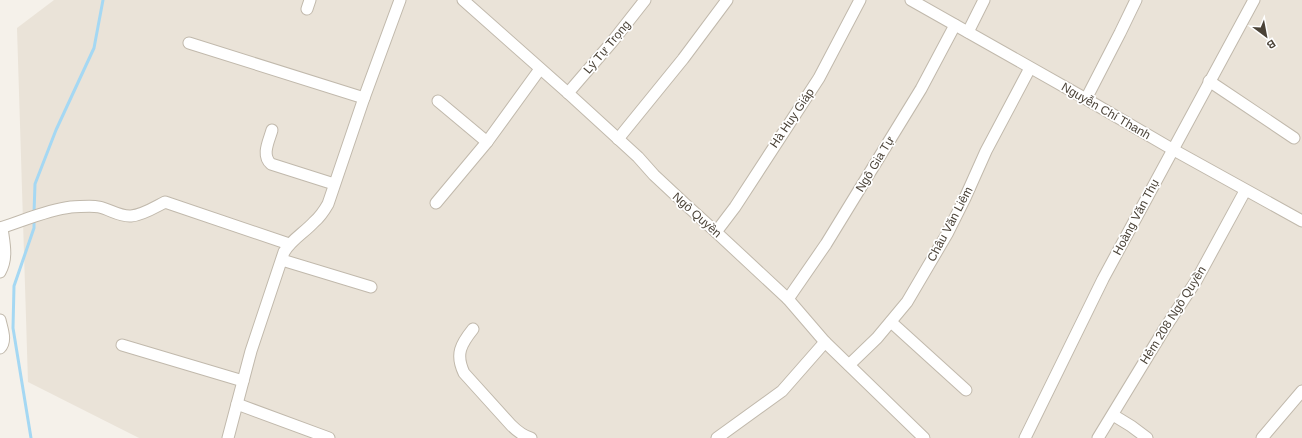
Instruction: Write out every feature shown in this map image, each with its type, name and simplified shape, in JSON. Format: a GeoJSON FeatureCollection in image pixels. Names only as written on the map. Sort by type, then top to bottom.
{"type":"FeatureCollection","features":[{"type":"Feature","properties":{"kind":"street"},"geometry":{"type":"LineString","coordinates":[[228,438],[251,351],[282,260],[289,244],[314,223],[328,204],[364,98],[400,0]]}},
{"type":"Feature","properties":{"kind":"street","name":"Ngô Quyền"},"geometry":{"type":"LineString","coordinates":[[463,0],[568,93],[788,299],[825,342],[924,438]]}},
{"type":"Feature","properties":{"kind":"street","name":"Lý Tự Trọng"},"geometry":{"type":"LineString","coordinates":[[568,93],[612,42],[644,0]]}},
{"type":"Feature","properties":{"kind":"street"},"geometry":{"type":"LineString","coordinates":[[618,139],[683,59],[727,0]]}},
{"type":"Feature","properties":{"kind":"street","name":"Hà Huy Giáp"},"geometry":{"type":"LineString","coordinates":[[716,232],[735,207],[819,78],[860,0]]}},
{"type":"Feature","properties":{"kind":"street","name":"Nguyễn Chí Thanh"},"geometry":{"type":"LineString","coordinates":[[912,0],[1172,150],[1302,221]]}},
{"type":"Feature","properties":{"kind":"street"},"geometry":{"type":"LineString","coordinates":[[968,32],[984,0]]}},
{"type":"Feature","properties":{"kind":"street"},"geometry":{"type":"LineString","coordinates":[[1086,99],[1136,0]]}},
{"type":"Feature","properties":{"kind":"street","name":"Hoàng Văn Thụ"},"geometry":{"type":"LineString","coordinates":[[1025,438],[1103,279],[1254,0]]}},
{"type":"Feature","properties":{"kind":"street","name":"Ngô Gia Tự"},"geometry":{"type":"LineString","coordinates":[[788,299],[826,244],[921,89],[955,25]]}},
{"type":"Feature","properties":{"kind":"street"},"geometry":{"type":"LineString","coordinates":[[189,43],[364,98]]}},
{"type":"Feature","properties":{"kind":"street","name":"Châu Văn Liêm"},"geometry":{"type":"LineString","coordinates":[[849,365],[891,322],[907,302],[947,234],[986,151],[1030,68]]}},
{"type":"Feature","properties":{"kind":"street"},"geometry":{"type":"LineString","coordinates":[[436,203],[487,142],[540,69]]}},
{"type":"Feature","properties":{"kind":"street"},"geometry":{"type":"LineString","coordinates":[[1209,81],[1294,138]]}},
{"type":"Feature","properties":{"kind":"street"},"geometry":{"type":"LineString","coordinates":[[438,101],[487,142]]}},
{"type":"Feature","properties":{"kind":"street"},"geometry":{"type":"LineString","coordinates":[[272,130],[265,155],[271,164],[334,184]]}},
{"type":"Feature","properties":{"kind":"street","name":"Hẻm 208 Ngô Quyền"},"geometry":{"type":"LineString","coordinates":[[1098,438],[1165,328],[1196,281],[1245,191]]}},
{"type":"Feature","properties":{"kind":"street"},"geometry":{"type":"LineString","coordinates":[[0,272],[4,265],[6,250],[1,228],[41,214],[69,208],[89,206],[99,207],[123,215],[132,216],[165,202],[289,244]]}},
{"type":"Feature","properties":{"kind":"street"},"geometry":{"type":"LineString","coordinates":[[282,260],[371,287]]}},
{"type":"Feature","properties":{"kind":"street"},"geometry":{"type":"LineString","coordinates":[[0,320],[4,336],[0,348]]}},
{"type":"Feature","properties":{"kind":"street"},"geometry":{"type":"LineString","coordinates":[[891,322],[966,390]]}},
{"type":"Feature","properties":{"kind":"street"},"geometry":{"type":"LineString","coordinates":[[473,329],[463,342],[460,353],[460,365],[462,369],[471,382],[511,425],[519,432],[531,438]]}},
{"type":"Feature","properties":{"kind":"street"},"geometry":{"type":"LineString","coordinates":[[717,438],[782,391],[825,342]]}},
{"type":"Feature","properties":{"kind":"street"},"geometry":{"type":"LineString","coordinates":[[122,345],[243,381]]}},
{"type":"Feature","properties":{"kind":"street"},"geometry":{"type":"LineString","coordinates":[[1262,438],[1302,391]]}},
{"type":"Feature","properties":{"kind":"street"},"geometry":{"type":"LineString","coordinates":[[237,404],[329,438]]}},
{"type":"Feature","properties":{"kind":"street"},"geometry":{"type":"LineString","coordinates":[[1113,415],[1147,438]]}},
{"type":"Feature","properties":{"kind":"shaded area"},"geometry":{"type":"Polygon","coordinates":[[[54,0],[1302,0],[1302,438],[139,438],[28,382],[17,28],[54,0]]]}},
{"type":"Feature","properties":{"kind":"waterway"},"geometry":{"type":"LineString","coordinates":[[34,213],[35,184],[56,130],[94,48],[103,0]]}},
{"type":"Feature","properties":{"kind":"waterway"},"geometry":{"type":"LineString","coordinates":[[31,438],[13,328],[14,286],[34,228],[34,219]]}}]}
